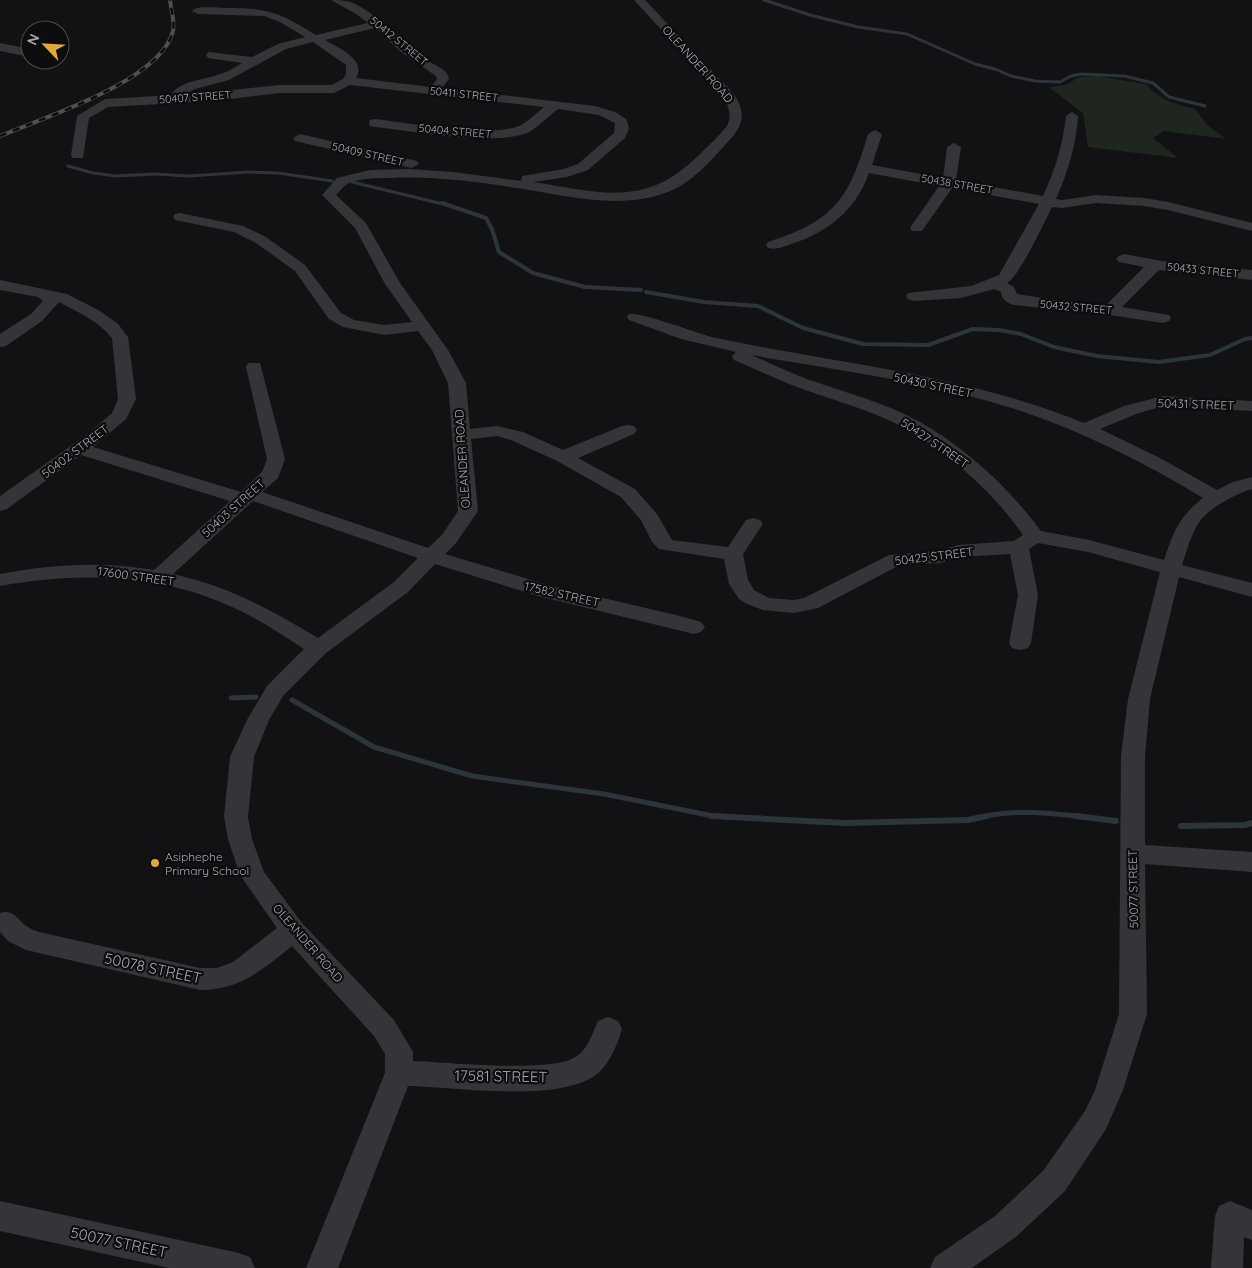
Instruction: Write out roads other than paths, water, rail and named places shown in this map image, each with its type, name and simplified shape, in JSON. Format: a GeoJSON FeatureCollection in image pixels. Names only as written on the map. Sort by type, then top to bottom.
{"type":"FeatureCollection","features":[{"type":"Feature","properties":{"kind":"street","name":"50412 STREET"},"geometry":{"type":"LineString","coordinates":[[336,0],[351,5],[378,24],[395,41],[444,76],[434,91]]}},
{"type":"Feature","properties":{"kind":"street","name":"OLEANDER ROAD"},"geometry":{"type":"LineString","coordinates":[[322,1268],[399,1072],[398,1052],[384,1028],[293,930],[253,875],[240,839],[236,817],[242,757],[258,720],[275,691],[318,648],[378,605],[432,557],[449,539],[468,511],[457,383],[440,350],[421,326],[393,284],[361,226],[329,195],[334,185],[348,177],[385,172],[434,174],[598,196],[647,194],[669,187],[681,180],[731,131],[737,119],[737,111],[729,96],[639,0]]}},
{"type":"Feature","properties":{"kind":"street"},"geometry":{"type":"LineString","coordinates":[[261,12],[261,7],[270,2]]}},
{"type":"Feature","properties":{"kind":"street"},"geometry":{"type":"LineString","coordinates":[[198,11],[261,12],[284,20],[345,57],[352,64],[352,74],[348,81]]}},
{"type":"Feature","properties":{"kind":"street"},"geometry":{"type":"LineString","coordinates":[[174,99],[177,93],[183,89],[224,77],[282,46],[315,40],[378,24]]}},
{"type":"Feature","properties":{"kind":"street"},"geometry":{"type":"LineString","coordinates":[[0,47],[20,51]]}},
{"type":"Feature","properties":{"kind":"street"},"geometry":{"type":"LineString","coordinates":[[212,55],[254,61]]}},
{"type":"Feature","properties":{"kind":"street","name":"50411 STREET"},"geometry":{"type":"LineString","coordinates":[[348,81],[556,104],[614,115],[622,124],[623,130],[620,135],[583,167],[567,173],[507,183]]}},
{"type":"Feature","properties":{"kind":"street","name":"50407 STREET"},"geometry":{"type":"LineString","coordinates":[[78,155],[82,118],[101,104],[214,97],[279,89],[334,89],[348,81]]}},
{"type":"Feature","properties":{"kind":"street","name":"50404 STREET"},"geometry":{"type":"LineString","coordinates":[[375,123],[484,135],[504,135],[526,128],[556,104]]}},
{"type":"Feature","properties":{"kind":"street"},"geometry":{"type":"LineString","coordinates":[[914,296],[955,295],[996,284],[1005,278],[1049,201],[1071,139],[1072,116]]}},
{"type":"Feature","properties":{"kind":"street"},"geometry":{"type":"LineString","coordinates":[[773,245],[809,234],[830,221],[849,198],[865,168],[875,134]]}},
{"type":"Feature","properties":{"kind":"street","name":"50409 STREET"},"geometry":{"type":"LineString","coordinates":[[300,138],[418,166],[434,174]]}},
{"type":"Feature","properties":{"kind":"street"},"geometry":{"type":"LineString","coordinates":[[917,228],[949,182],[954,147]]}},
{"type":"Feature","properties":{"kind":"street","name":"50438 STREET"},"geometry":{"type":"LineString","coordinates":[[865,168],[1062,204],[1096,200],[1144,202],[1168,206],[1252,227]]}},
{"type":"Feature","properties":{"kind":"street"},"geometry":{"type":"LineString","coordinates":[[180,217],[238,229],[261,240],[300,268],[335,316],[349,324],[384,330],[421,326]]}},
{"type":"Feature","properties":{"kind":"street","name":"50433 STREET"},"geometry":{"type":"LineString","coordinates":[[1124,259],[1155,265],[1252,275]]}},
{"type":"Feature","properties":{"kind":"street","name":"50433 STREET"},"geometry":{"type":"LineString","coordinates":[[1110,310],[1155,265]]}},
{"type":"Feature","properties":{"kind":"street","name":"50402 STREET"},"geometry":{"type":"LineString","coordinates":[[0,284],[69,300],[112,327],[120,338],[124,358],[127,399],[126,404],[115,420],[80,449],[0,506]]}},
{"type":"Feature","properties":{"kind":"street","name":"50432 STREET"},"geometry":{"type":"LineString","coordinates":[[996,284],[1008,290],[1009,296],[1014,300],[1110,310],[1163,318]]}},
{"type":"Feature","properties":{"kind":"street"},"geometry":{"type":"LineString","coordinates":[[0,342],[36,318],[50,305],[52,300],[42,293]]}},
{"type":"Feature","properties":{"kind":"street","name":"50430 STREET"},"geometry":{"type":"LineString","coordinates":[[635,317],[731,349],[846,366],[967,392],[1042,412],[1086,429],[1195,485],[1216,498]]}},
{"type":"Feature","properties":{"kind":"street","name":"50427 STREET"},"geometry":{"type":"LineString","coordinates":[[731,349],[802,383],[866,404],[914,426],[965,462],[1014,508],[1026,542]]}},
{"type":"Feature","properties":{"kind":"street","name":"50403 STREET"},"geometry":{"type":"LineString","coordinates":[[158,577],[248,497],[270,474],[276,459],[254,367]]}},
{"type":"Feature","properties":{"kind":"street","name":"50431 STREET"},"geometry":{"type":"LineString","coordinates":[[1086,429],[1130,410],[1156,402],[1252,406]]}},
{"type":"Feature","properties":{"kind":"street"},"geometry":{"type":"LineString","coordinates":[[563,457],[628,430]]}},
{"type":"Feature","properties":{"kind":"street"},"geometry":{"type":"LineString","coordinates":[[461,435],[497,431],[517,436],[563,457],[628,493],[650,518],[662,542],[666,545],[733,554],[753,524]]}},
{"type":"Feature","properties":{"kind":"street"},"geometry":{"type":"LineString","coordinates":[[80,449],[248,497],[432,557]]}},
{"type":"Feature","properties":{"kind":"street","name":"50077 STREET"},"geometry":{"type":"LineString","coordinates":[[946,1268],[1006,1226],[1030,1206],[1054,1181],[1096,1120],[1109,1090],[1133,1014],[1133,756],[1139,700],[1171,568],[1183,533],[1193,516],[1216,498],[1240,486],[1252,484]]}},
{"type":"Feature","properties":{"kind":"street"},"geometry":{"type":"LineString","coordinates":[[1020,643],[1028,595],[1025,569],[1026,542]]}},
{"type":"Feature","properties":{"kind":"street","name":"50425 STREET"},"geometry":{"type":"LineString","coordinates":[[733,554],[740,588],[746,594],[770,604],[799,607],[811,603],[896,559],[940,557],[958,551],[1026,542],[1089,546],[1252,590]]}},
{"type":"Feature","properties":{"kind":"street","name":"17582 STREET"},"geometry":{"type":"LineString","coordinates":[[432,557],[545,591],[648,613],[694,627]]}},
{"type":"Feature","properties":{"kind":"street","name":"17600 STREET"},"geometry":{"type":"LineString","coordinates":[[0,580],[51,572],[92,570],[158,577],[198,586],[230,598],[270,618],[318,648]]}},
{"type":"Feature","properties":{"kind":"street"},"geometry":{"type":"LineString","coordinates":[[1132,854],[1252,862]]}},
{"type":"Feature","properties":{"kind":"street","name":"50078 STREET"},"geometry":{"type":"LineString","coordinates":[[6,921],[17,934],[35,942],[200,979],[218,979],[242,970],[293,930]]}},
{"type":"Feature","properties":{"kind":"street","name":"17581 STREET"},"geometry":{"type":"LineString","coordinates":[[399,1072],[514,1078],[553,1077],[575,1072],[593,1060],[603,1046],[608,1029]]}},
{"type":"Feature","properties":{"kind":"street","name":"50077 STREET"},"geometry":{"type":"LineString","coordinates":[[0,1216],[239,1268]]}},
{"type":"Feature","properties":{"kind":"street"},"geometry":{"type":"LineString","coordinates":[[1227,1268],[1241,1221]]}},
{"type":"Feature","properties":{"kind":"waterway"},"geometry":{"type":"LineString","coordinates":[[764,0],[810,15],[858,27],[907,34],[975,64],[995,69],[1011,76],[1035,81],[1060,82],[1071,76],[1081,74],[1124,76],[1153,83],[1169,97],[1205,106]]}},
{"type":"Feature","properties":{"kind":"waterway"},"geometry":{"type":"LineString","coordinates":[[68,166],[93,173],[116,176],[155,174],[189,176],[249,172],[278,173],[332,181]]}},
{"type":"Feature","properties":{"kind":"waterway"},"geometry":{"type":"LineString","coordinates":[[352,182],[447,205]]}},
{"type":"Feature","properties":{"kind":"waterway"},"geometry":{"type":"LineString","coordinates":[[442,203],[486,218],[492,229],[499,252],[533,273],[585,287],[641,290]]}},
{"type":"Feature","properties":{"kind":"waterway"},"geometry":{"type":"LineString","coordinates":[[646,292],[704,302],[758,306],[803,328],[863,344],[928,345],[973,329],[999,330],[1021,334],[1054,347],[1097,356],[1159,362],[1210,355],[1245,339],[1252,338]]}},
{"type":"Feature","properties":{"kind":"waterway"},"geometry":{"type":"LineString","coordinates":[[231,698],[256,697]]}},
{"type":"Feature","properties":{"kind":"waterway"},"geometry":{"type":"LineString","coordinates":[[292,700],[374,747],[472,776],[604,794],[713,816],[734,817]]}},
{"type":"Feature","properties":{"kind":"waterway"},"geometry":{"type":"LineString","coordinates":[[986,816],[1020,812],[1076,816]]}},
{"type":"Feature","properties":{"kind":"waterway"},"geometry":{"type":"LineString","coordinates":[[712,816],[845,823],[968,820],[986,816]]}},
{"type":"Feature","properties":{"kind":"waterway"},"geometry":{"type":"LineString","coordinates":[[981,817],[986,816]]}},
{"type":"Feature","properties":{"kind":"waterway"},"geometry":{"type":"LineString","coordinates":[[1076,816],[1086,817]]}},
{"type":"Feature","properties":{"kind":"waterway"},"geometry":{"type":"LineString","coordinates":[[1076,816],[1116,821]]}},
{"type":"Feature","properties":{"kind":"waterway"},"geometry":{"type":"LineString","coordinates":[[1181,826],[1245,825],[1252,823]]}},
{"type":"Feature","properties":{"kind":"railway"},"geometry":{"type":"LineString","coordinates":[[0,136],[99,95],[147,66],[164,49],[173,31],[170,0]]}},
{"type":"Feature","properties":{"kind":"place","name":"Asiphephe Primary School"},"geometry":{"type":"Point","coordinates":[155,863]}}]}
